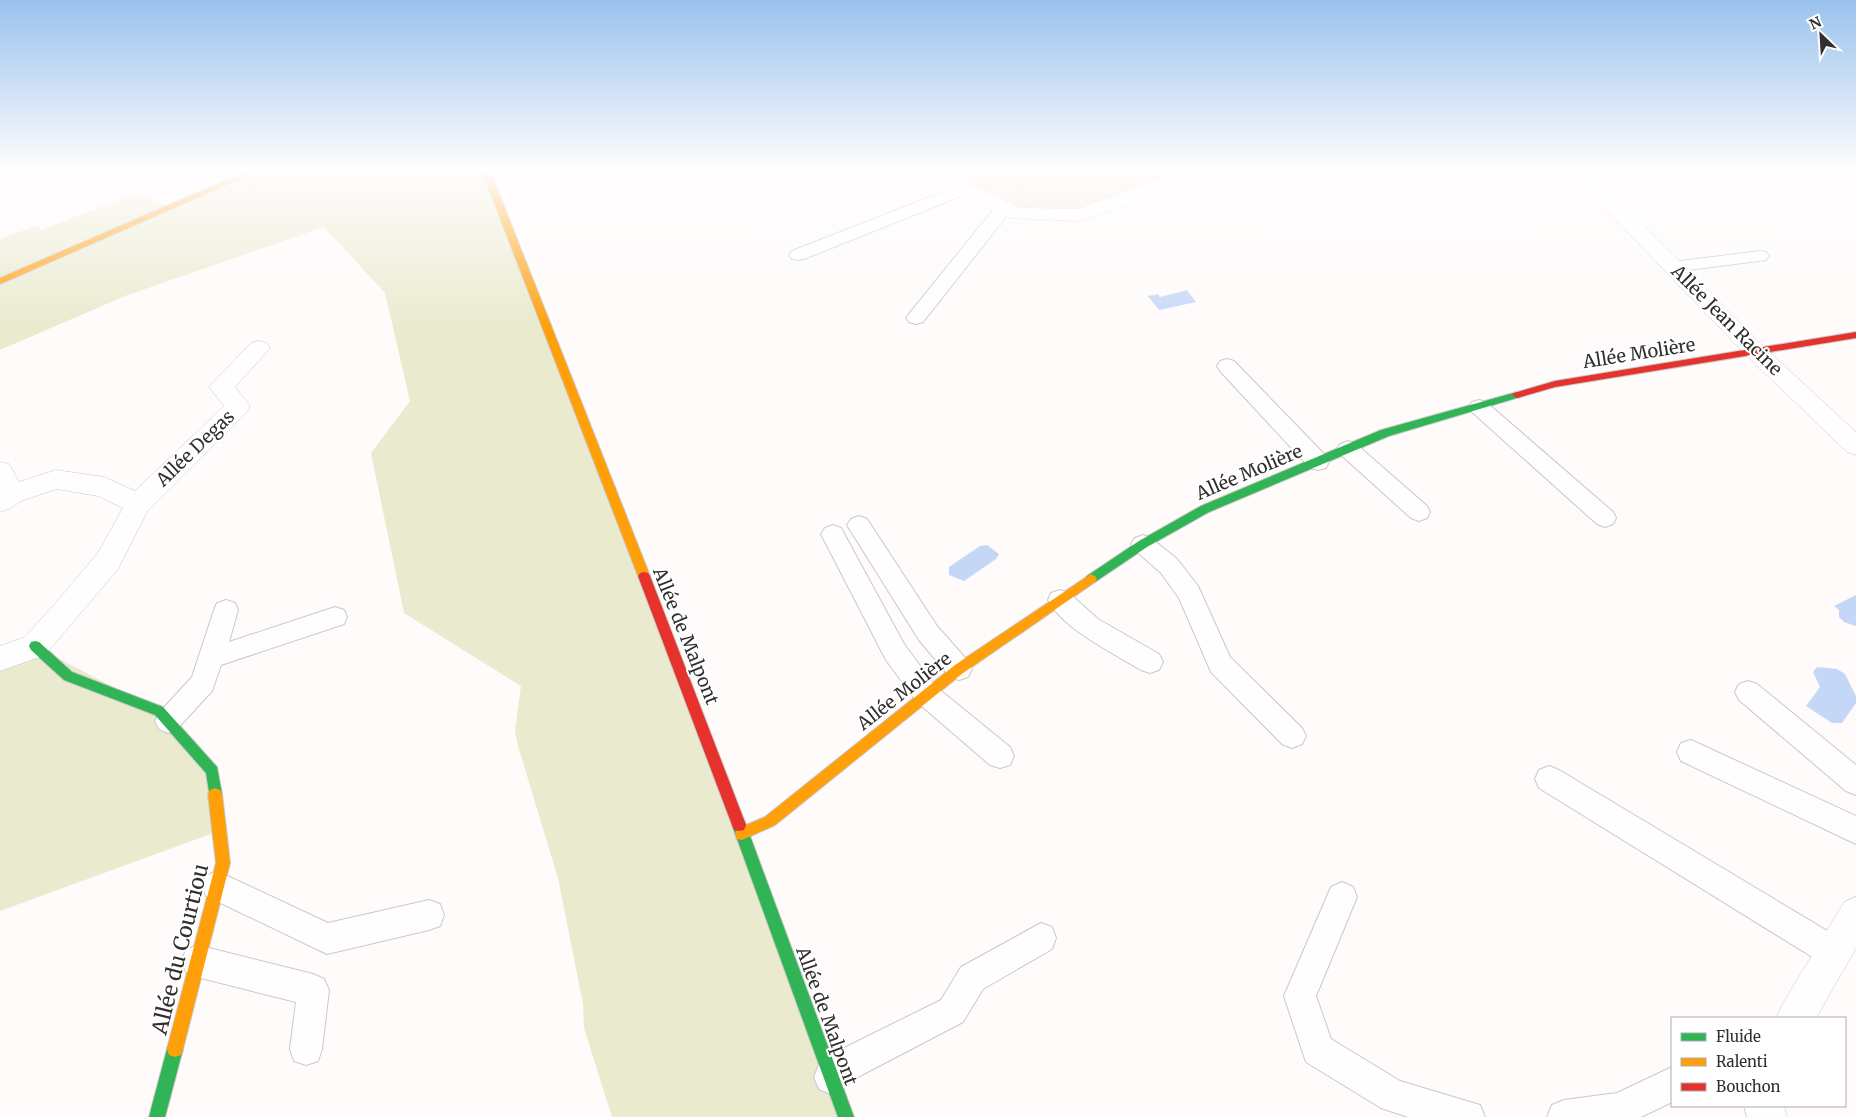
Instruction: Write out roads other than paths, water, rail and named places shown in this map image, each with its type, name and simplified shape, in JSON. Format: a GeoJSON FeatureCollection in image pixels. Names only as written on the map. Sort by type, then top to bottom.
{"type":"FeatureCollection","features":[{"type":"Feature","properties":{"kind":"street"},"geometry":{"type":"LineString","coordinates":[[0,281],[134,223]]}},
{"type":"Feature","properties":{"kind":"street","name":"Allée de Malpont"},"geometry":{"type":"LineString","coordinates":[[506,223],[701,721],[846,1117]]}},
{"type":"Feature","properties":{"kind":"street","name":"Allée Jean Racine"},"geometry":{"type":"LineString","coordinates":[[1630,223],[1756,352],[1856,446]]}},
{"type":"Feature","properties":{"kind":"street","name":"Allée Molière"},"geometry":{"type":"LineString","coordinates":[[742,834],[770,821],[959,669],[1143,544],[1205,510],[1386,433],[1555,384],[1856,335]]}},
{"type":"Feature","properties":{"kind":"street","name":"Allée Degas"},"geometry":{"type":"LineString","coordinates":[[138,504],[238,406],[221,388],[259,348]]}},
{"type":"Feature","properties":{"kind":"street"},"geometry":{"type":"LineString","coordinates":[[0,659],[35,646],[108,561],[138,504],[104,487],[56,479],[4,489]]}},
{"type":"Feature","properties":{"kind":"street","name":"Allée du Courtiou"},"geometry":{"type":"LineString","coordinates":[[35,646],[68,676],[159,712],[212,771],[223,863],[157,1117]]}},
{"type":"Feature","properties":{"kind":"street"},"geometry":{"type":"LineString","coordinates":[[1796,1017],[1856,914]]}},
{"type":"Feature","properties":{"kind":"lane"},"geometry":{"type":"LineString","coordinates":[[798,255],[878,223]]}},
{"type":"Feature","properties":{"kind":"lane"},"geometry":{"type":"LineString","coordinates":[[916,318],[992,223]]}},
{"type":"Feature","properties":{"kind":"lane"},"geometry":{"type":"LineString","coordinates":[[1673,267],[1760,256]]}},
{"type":"Feature","properties":{"kind":"lane"},"geometry":{"type":"LineString","coordinates":[[1228,366],[1318,462]]}},
{"type":"Feature","properties":{"kind":"lane"},"geometry":{"type":"LineString","coordinates":[[1479,406],[1605,518]]}},
{"type":"Feature","properties":{"kind":"lane"},"geometry":{"type":"LineString","coordinates":[[1348,449],[1419,512]]}},
{"type":"Feature","properties":{"kind":"lane"},"geometry":{"type":"LineString","coordinates":[[859,525],[928,633],[959,669]]}},
{"type":"Feature","properties":{"kind":"lane"},"geometry":{"type":"LineString","coordinates":[[833,534],[896,652],[926,694],[1000,756]]}},
{"type":"Feature","properties":{"kind":"lane"},"geometry":{"type":"LineString","coordinates":[[1143,544],[1169,566],[1189,593],[1220,664],[1292,736]]}},
{"type":"Feature","properties":{"kind":"lane"},"geometry":{"type":"LineString","coordinates":[[1060,600],[1089,626],[1150,662]]}},
{"type":"Feature","properties":{"kind":"lane"},"geometry":{"type":"LineString","coordinates":[[168,721],[203,683],[226,610]]}},
{"type":"Feature","properties":{"kind":"lane"},"geometry":{"type":"LineString","coordinates":[[211,658],[335,617]]}},
{"type":"Feature","properties":{"kind":"lane"},"geometry":{"type":"LineString","coordinates":[[1748,692],[1856,782]]}},
{"type":"Feature","properties":{"kind":"lane"},"geometry":{"type":"LineString","coordinates":[[1691,752],[1856,830]]}},
{"type":"Feature","properties":{"kind":"lane"},"geometry":{"type":"LineString","coordinates":[[1549,780],[1833,952]]}},
{"type":"Feature","properties":{"kind":"lane"},"geometry":{"type":"LineString","coordinates":[[217,886],[328,939],[429,915]]}},
{"type":"Feature","properties":{"kind":"lane"},"geometry":{"type":"LineString","coordinates":[[1342,897],[1300,996],[1318,1050],[1393,1096],[1468,1117]]}},
{"type":"Feature","properties":{"kind":"lane"},"geometry":{"type":"LineString","coordinates":[[831,1077],[840,1068],[952,1011],[972,978],[1042,938]]}},
{"type":"Feature","properties":{"kind":"lane"},"geometry":{"type":"LineString","coordinates":[[197,962],[313,990],[306,1049]]}},
{"type":"Feature","properties":{"kind":"lane"},"geometry":{"type":"LineString","coordinates":[[1564,1117],[1619,1110],[1671,1084]]}},
{"type":"Feature","properties":{"kind":"water"},"geometry":{"type":"Polygon","coordinates":[[[1187,290],[1196,302],[1159,310],[1148,296],[1158,294],[1160,297],[1187,290]]]}},
{"type":"Feature","properties":{"kind":"water"},"geometry":{"type":"Polygon","coordinates":[[[987,545],[999,554],[996,559],[964,581],[949,575],[949,567],[980,546],[987,545]]]}},
{"type":"Feature","properties":{"kind":"water"},"geometry":{"type":"Polygon","coordinates":[[[1856,595],[1856,626],[1844,622],[1839,617],[1839,610],[1834,606],[1856,595]]]}},
{"type":"Feature","properties":{"kind":"water"},"geometry":{"type":"Polygon","coordinates":[[[1817,667],[1837,669],[1845,674],[1856,696],[1856,703],[1842,723],[1832,723],[1806,706],[1820,687],[1813,672],[1817,667]]]}}]}
